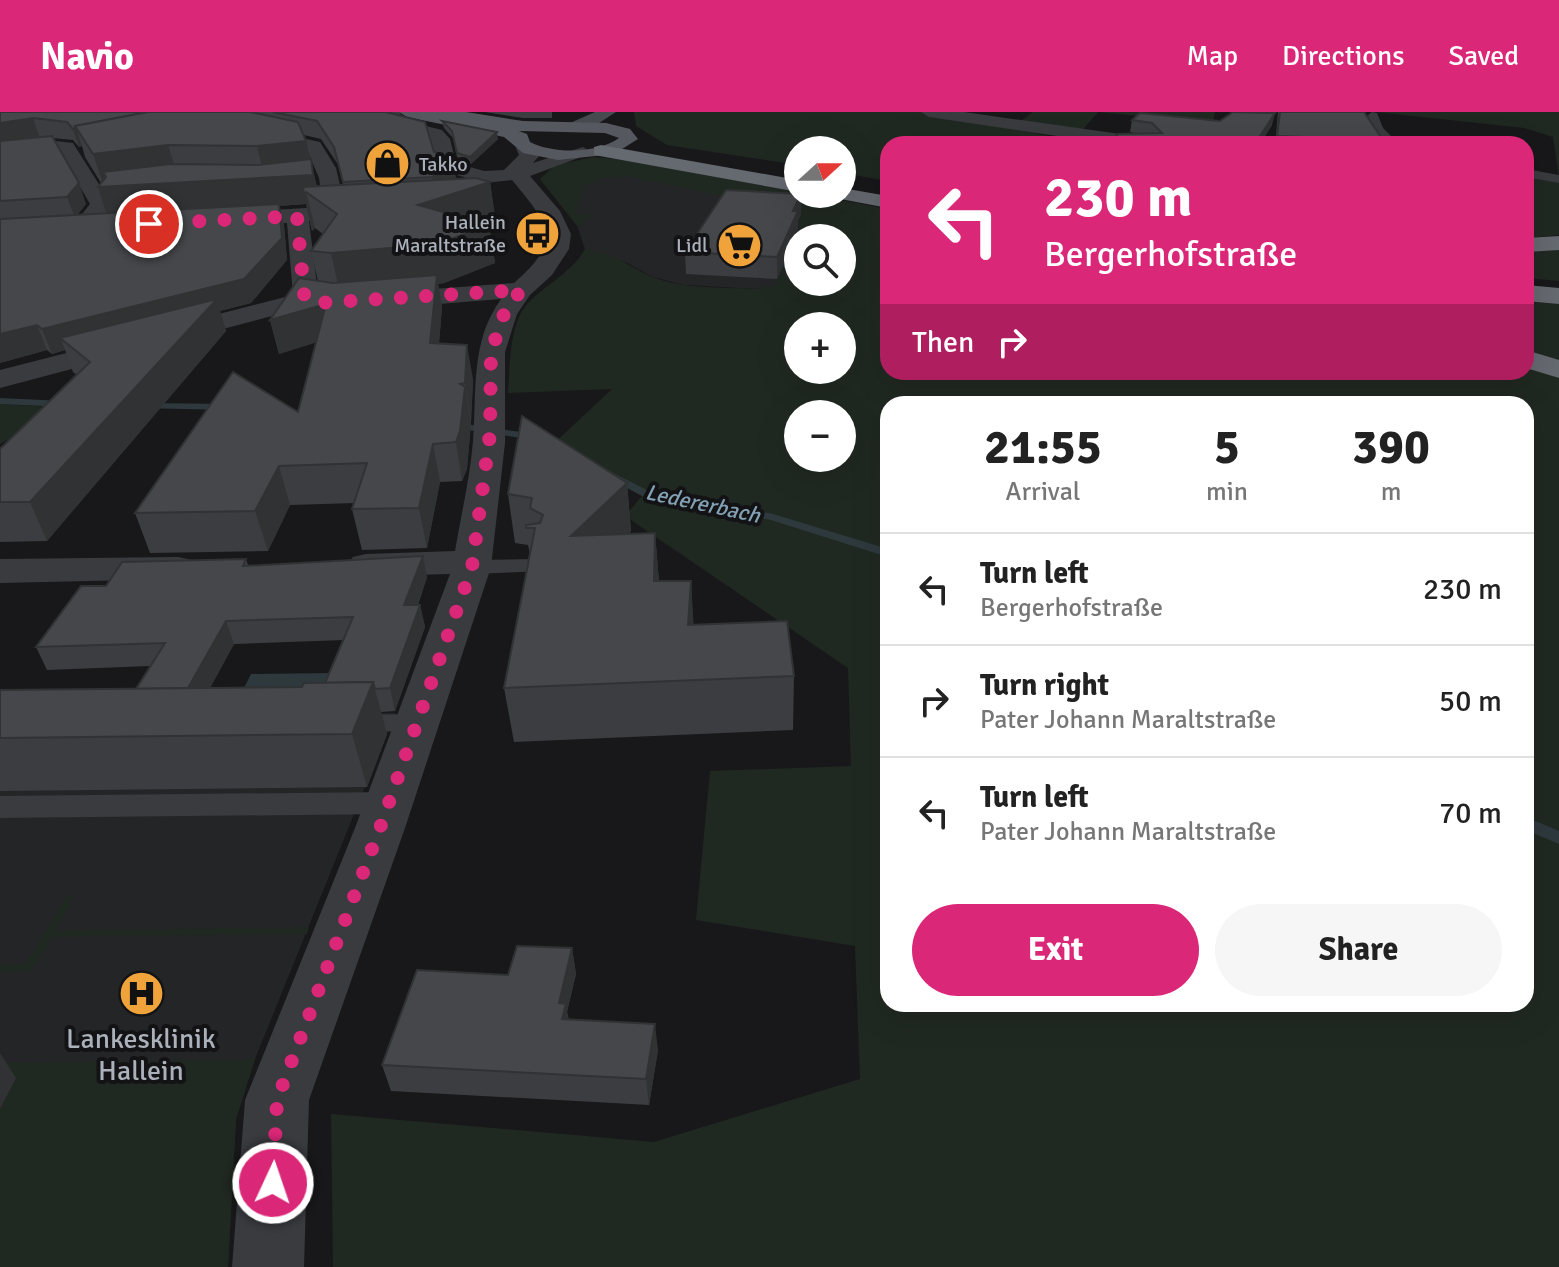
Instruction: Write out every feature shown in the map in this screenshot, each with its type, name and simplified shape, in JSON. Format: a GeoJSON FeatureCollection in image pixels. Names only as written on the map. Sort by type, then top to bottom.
{"type":"FeatureCollection","features":[{"type":"Feature","properties":{"kind":"highway"},"geometry":{"type":"LineString","coordinates":[[626,137],[784,172]]}},
{"type":"Feature","properties":{"kind":"highway"},"geometry":{"type":"LineString","coordinates":[[592,152],[784,184]]}},
{"type":"Feature","properties":{"kind":"highway"},"geometry":{"type":"LineString","coordinates":[[856,185],[880,190]]}},
{"type":"Feature","properties":{"kind":"highway"},"geometry":{"type":"LineString","coordinates":[[856,196],[880,201]]}},
{"type":"Feature","properties":{"kind":"highway"},"geometry":{"type":"LineString","coordinates":[[1534,245],[1559,243]]}},
{"type":"Feature","properties":{"kind":"highway"},"geometry":{"type":"LineString","coordinates":[[1534,283],[1559,285]]}},
{"type":"Feature","properties":{"kind":"highway"},"geometry":{"type":"LineString","coordinates":[[1534,294],[1559,296]]}},
{"type":"Feature","properties":{"kind":"highway"},"geometry":{"type":"LineString","coordinates":[[1534,361],[1559,369]]}},
{"type":"Feature","properties":{"kind":"main road"},"geometry":{"type":"LineString","coordinates":[[407,112],[521,157],[592,152],[626,137]]}},
{"type":"Feature","properties":{"kind":"main road"},"geometry":{"type":"LineString","coordinates":[[432,112],[507,124],[606,128],[626,137]]}},
{"type":"Feature","properties":{"kind":"main road"},"geometry":{"type":"LineString","coordinates":[[521,157],[566,127],[587,123],[608,112]]}},
{"type":"Feature","properties":{"kind":"main road"},"geometry":{"type":"LineString","coordinates":[[622,112],[626,137]]}},
{"type":"Feature","properties":{"kind":"street"},"geometry":{"type":"LineString","coordinates":[[159,112],[313,146],[322,179],[336,203],[333,213]]}},
{"type":"Feature","properties":{"kind":"street"},"geometry":{"type":"LineString","coordinates":[[347,112],[436,134],[447,161],[481,167],[521,157],[592,152]]}},
{"type":"Feature","properties":{"kind":"street"},"geometry":{"type":"LineString","coordinates":[[929,112],[1093,136]]}},
{"type":"Feature","properties":{"kind":"street"},"geometry":{"type":"LineString","coordinates":[[0,151],[51,144],[78,152],[101,194],[100,209],[82,228]]}},
{"type":"Feature","properties":{"kind":"street"},"geometry":{"type":"LineString","coordinates":[[268,1267],[277,1100],[389,803],[472,565],[489,428],[491,352],[504,314],[521,290],[543,270],[557,249],[560,234],[549,211],[539,200],[521,157]]}},
{"type":"Feature","properties":{"kind":"street"},"geometry":{"type":"LineString","coordinates":[[507,202],[539,200]]}},
{"type":"Feature","properties":{"kind":"street"},"geometry":{"type":"LineString","coordinates":[[202,221],[392,209]]}},
{"type":"Feature","properties":{"kind":"street"},"geometry":{"type":"LineString","coordinates":[[297,216],[306,299]]}},
{"type":"Feature","properties":{"kind":"street"},"geometry":{"type":"LineString","coordinates":[[54,229],[106,227]]}},
{"type":"Feature","properties":{"kind":"street"},"geometry":{"type":"LineString","coordinates":[[0,379],[306,299],[340,304],[521,290]]}},
{"type":"Feature","properties":{"kind":"street"},"geometry":{"type":"LineString","coordinates":[[336,565],[472,565]]}},
{"type":"Feature","properties":{"kind":"street"},"geometry":{"type":"LineString","coordinates":[[0,571],[213,568]]}},
{"type":"Feature","properties":{"kind":"lane"},"geometry":{"type":"LineString","coordinates":[[1373,115],[1378,129],[1385,136]]}},
{"type":"Feature","properties":{"kind":"lane"},"geometry":{"type":"LineString","coordinates":[[189,131],[215,124]]}},
{"type":"Feature","properties":{"kind":"lane"},"geometry":{"type":"LineString","coordinates":[[1534,174],[1559,179]]}},
{"type":"Feature","properties":{"kind":"lane"},"geometry":{"type":"LineString","coordinates":[[472,565],[535,566]]}},
{"type":"Feature","properties":{"kind":"lane"},"geometry":{"type":"LineString","coordinates":[[325,725],[418,723]]}},
{"type":"Feature","properties":{"kind":"lane"},"geometry":{"type":"LineString","coordinates":[[0,807],[389,803]]}},
{"type":"Feature","properties":{"kind":"shaded area"},"geometry":{"type":"Polygon","coordinates":[[[634,112],[921,112],[1050,136],[880,136],[880,180],[856,175],[856,136],[784,136],[784,163],[667,145],[636,126],[634,112]]]}},
{"type":"Feature","properties":{"kind":"shaded area"},"geometry":{"type":"Polygon","coordinates":[[[1033,112],[1098,112],[1079,134],[1017,124],[1033,112]]]}},
{"type":"Feature","properties":{"kind":"shaded area"},"geometry":{"type":"Polygon","coordinates":[[[1098,112],[1215,112],[1213,123],[1098,112]]]}},
{"type":"Feature","properties":{"kind":"shaded area"},"geometry":{"type":"Polygon","coordinates":[[[1376,112],[1559,112],[1559,178],[1553,137],[1524,128],[1376,112]]]}},
{"type":"Feature","properties":{"kind":"shaded area"},"geometry":{"type":"Polygon","coordinates":[[[594,157],[627,160],[784,189],[784,208],[856,208],[856,203],[880,207],[880,380],[1534,380],[1534,369],[1559,377],[1559,1267],[333,1267],[331,1114],[654,1142],[860,1079],[855,946],[696,920],[710,771],[851,766],[848,668],[625,516],[642,496],[551,446],[612,389],[508,393],[512,340],[522,311],[585,249],[603,253],[655,278],[695,286],[763,289],[774,286],[784,264],[784,296],[856,296],[856,224],[784,226],[731,198],[627,176],[598,179],[594,180],[602,183],[585,184],[576,214],[594,214],[578,227],[540,179],[555,165],[594,157]]]}},
{"type":"Feature","properties":{"kind":"shaded area","name":"Lidl"},"geometry":{"type":"Polygon","coordinates":[[[596,166],[784,204],[784,208],[803,208],[838,215],[822,224],[784,224],[784,288],[778,290],[684,285],[653,277],[627,263],[585,249],[577,225],[540,179],[555,169],[596,166]]]}},
{"type":"Feature","properties":{"kind":"shaded area"},"geometry":{"type":"Polygon","coordinates":[[[1534,176],[1559,181],[1559,235],[1534,237],[1534,176]]]}},
{"type":"Feature","properties":{"kind":"shaded area"},"geometry":{"type":"Polygon","coordinates":[[[1559,247],[1559,281],[1534,279],[1534,249],[1559,247]]]}},
{"type":"Feature","properties":{"kind":"shaded area"},"geometry":{"type":"Polygon","coordinates":[[[1534,298],[1559,301],[1559,361],[1534,353],[1534,298]]]}},
{"type":"Feature","properties":{"kind":"shaded area"},"geometry":{"type":"Polygon","coordinates":[[[0,404],[66,408],[0,444],[0,404]]]}},
{"type":"Feature","properties":{"kind":"shaded area"},"geometry":{"type":"Polygon","coordinates":[[[337,673],[329,694],[240,696],[251,674],[337,673]]]}},
{"type":"Feature","properties":{"kind":"shaded area","name":"Lankesklinik Hallein"},"geometry":{"type":"Polygon","coordinates":[[[395,713],[255,1059],[236,1119],[228,1267],[0,1267],[0,721],[395,713]]]}},
{"type":"Feature","properties":{"kind":"shaded area"},"geometry":{"type":"Polygon","coordinates":[[[68,895],[75,895],[55,931],[309,927],[307,934],[52,937],[31,971],[0,972],[0,965],[26,964],[68,895]]]}},
{"type":"Feature","properties":{"kind":"shaded area"},"geometry":{"type":"Polygon","coordinates":[[[255,1059],[236,1119],[228,1267],[0,1267],[0,1109],[16,1079],[0,1063],[255,1059]]]}},
{"type":"Feature","properties":{"kind":"building"},"geometry":{"type":"Polygon","coordinates":[[[0,112],[148,112],[75,126],[73,129],[67,122],[33,118],[0,123],[0,112]]]}},
{"type":"Feature","properties":{"kind":"building"},"geometry":{"type":"Polygon","coordinates":[[[148,112],[250,112],[298,122],[306,141],[257,146],[168,145],[93,154],[75,126],[148,112]]]}},
{"type":"Feature","properties":{"kind":"building"},"geometry":{"type":"Polygon","coordinates":[[[273,112],[386,112],[425,122],[434,152],[453,158],[432,177],[343,182],[334,147],[317,121],[273,112]]]}},
{"type":"Feature","properties":{"kind":"building"},"geometry":{"type":"Polygon","coordinates":[[[1233,112],[1275,113],[1260,136],[1116,136],[1162,133],[1152,123],[1132,120],[1140,113],[1220,121],[1233,112]]]}},
{"type":"Feature","properties":{"kind":"building"},"geometry":{"type":"Polygon","coordinates":[[[1280,112],[1364,112],[1380,136],[1277,136],[1280,112]]]}},
{"type":"Feature","properties":{"kind":"building"},"geometry":{"type":"Polygon","coordinates":[[[442,121],[497,132],[470,157],[457,153],[452,131],[442,121]]]}},
{"type":"Feature","properties":{"kind":"building"},"geometry":{"type":"Polygon","coordinates":[[[52,136],[79,183],[67,197],[0,201],[0,141],[52,136]]]}},
{"type":"Feature","properties":{"kind":"building"},"geometry":{"type":"Polygon","coordinates":[[[311,159],[313,175],[98,187],[106,177],[103,172],[170,164],[258,165],[311,159]]]}},
{"type":"Feature","properties":{"kind":"building"},"geometry":{"type":"Polygon","coordinates":[[[476,178],[490,182],[418,205],[489,225],[438,244],[331,253],[311,251],[337,214],[306,192],[304,195],[303,187],[476,178]]]}},
{"type":"Feature","properties":{"kind":"building"},"geometry":{"type":"Polygon","coordinates":[[[726,190],[784,193],[784,208],[798,211],[792,224],[784,224],[784,242],[777,257],[685,252],[726,190]]]}},
{"type":"Feature","properties":{"kind":"building"},"geometry":{"type":"Polygon","coordinates":[[[279,204],[282,238],[244,279],[42,329],[37,325],[0,334],[0,219],[279,204]]]}},
{"type":"Feature","properties":{"kind":"building"},"geometry":{"type":"Polygon","coordinates":[[[437,275],[430,343],[467,345],[465,383],[460,384],[465,387],[456,442],[433,444],[419,508],[352,509],[367,463],[279,466],[255,511],[135,513],[233,372],[298,412],[326,304],[270,320],[299,278],[333,283],[437,275]]]}},
{"type":"Feature","properties":{"kind":"building"},"geometry":{"type":"Polygon","coordinates":[[[217,299],[30,502],[0,502],[0,449],[90,362],[60,338],[217,299]]]}},
{"type":"Feature","properties":{"kind":"building"},"geometry":{"type":"Polygon","coordinates":[[[522,416],[627,483],[571,536],[655,533],[654,581],[691,581],[688,625],[787,621],[794,676],[504,688],[535,528],[526,528],[526,525],[540,523],[543,515],[530,508],[532,498],[508,494],[522,416]]]}},
{"type":"Feature","properties":{"kind":"building"},"geometry":{"type":"Polygon","coordinates":[[[423,556],[404,605],[420,605],[390,688],[375,689],[373,682],[325,683],[353,617],[226,621],[188,688],[136,689],[165,643],[36,647],[81,586],[106,586],[122,562],[246,559],[243,566],[423,556]]]}},
{"type":"Feature","properties":{"kind":"building"},"geometry":{"type":"Polygon","coordinates":[[[373,682],[352,734],[0,738],[0,690],[302,687],[304,683],[373,682]]]}},
{"type":"Feature","properties":{"kind":"building"},"geometry":{"type":"Polygon","coordinates":[[[517,946],[572,948],[559,1003],[566,1004],[562,1019],[655,1024],[646,1079],[382,1065],[417,970],[508,975],[517,946]]]}},
{"type":"Feature","properties":{"kind":"waterway","name":"Ledererbach"},"geometry":{"type":"LineString","coordinates":[[0,401],[64,404]]}},
{"type":"Feature","properties":{"kind":"waterway","name":"Ledererbach"},"geometry":{"type":"LineString","coordinates":[[144,406],[228,407]]}},
{"type":"Feature","properties":{"kind":"waterway","name":"Ledererbach"},"geometry":{"type":"LineString","coordinates":[[452,425],[534,437]]}},
{"type":"Feature","properties":{"kind":"waterway","name":"Ledererbach"},"geometry":{"type":"LineString","coordinates":[[613,476],[646,494],[773,517],[880,550]]}},
{"type":"Feature","properties":{"kind":"waterway","name":"Ledererbach"},"geometry":{"type":"LineString","coordinates":[[1534,827],[1559,838]]}},
{"type":"Feature","properties":{"kind":"place","name":"Takko"},"geometry":{"type":"Point","coordinates":[388,164]}},
{"type":"Feature","properties":{"kind":"place","name":"Hallein Maraltstraße"},"geometry":{"type":"Point","coordinates":[537,234]}},
{"type":"Feature","properties":{"kind":"place","name":"Lidl"},"geometry":{"type":"Point","coordinates":[739,245]}},
{"type":"Feature","properties":{"kind":"place","name":"Lankesklinik Hallein"},"geometry":{"type":"Point","coordinates":[141,993]}},
{"type":"Feature","properties":{"kind":"route"},"geometry":{"type":"LineString","coordinates":[[149,224],[297,216],[304,294],[306,299],[318,303],[405,299],[496,289],[521,290],[504,314],[491,352],[490,434],[472,567],[380,828],[277,1100],[273,1183]]}}]}
